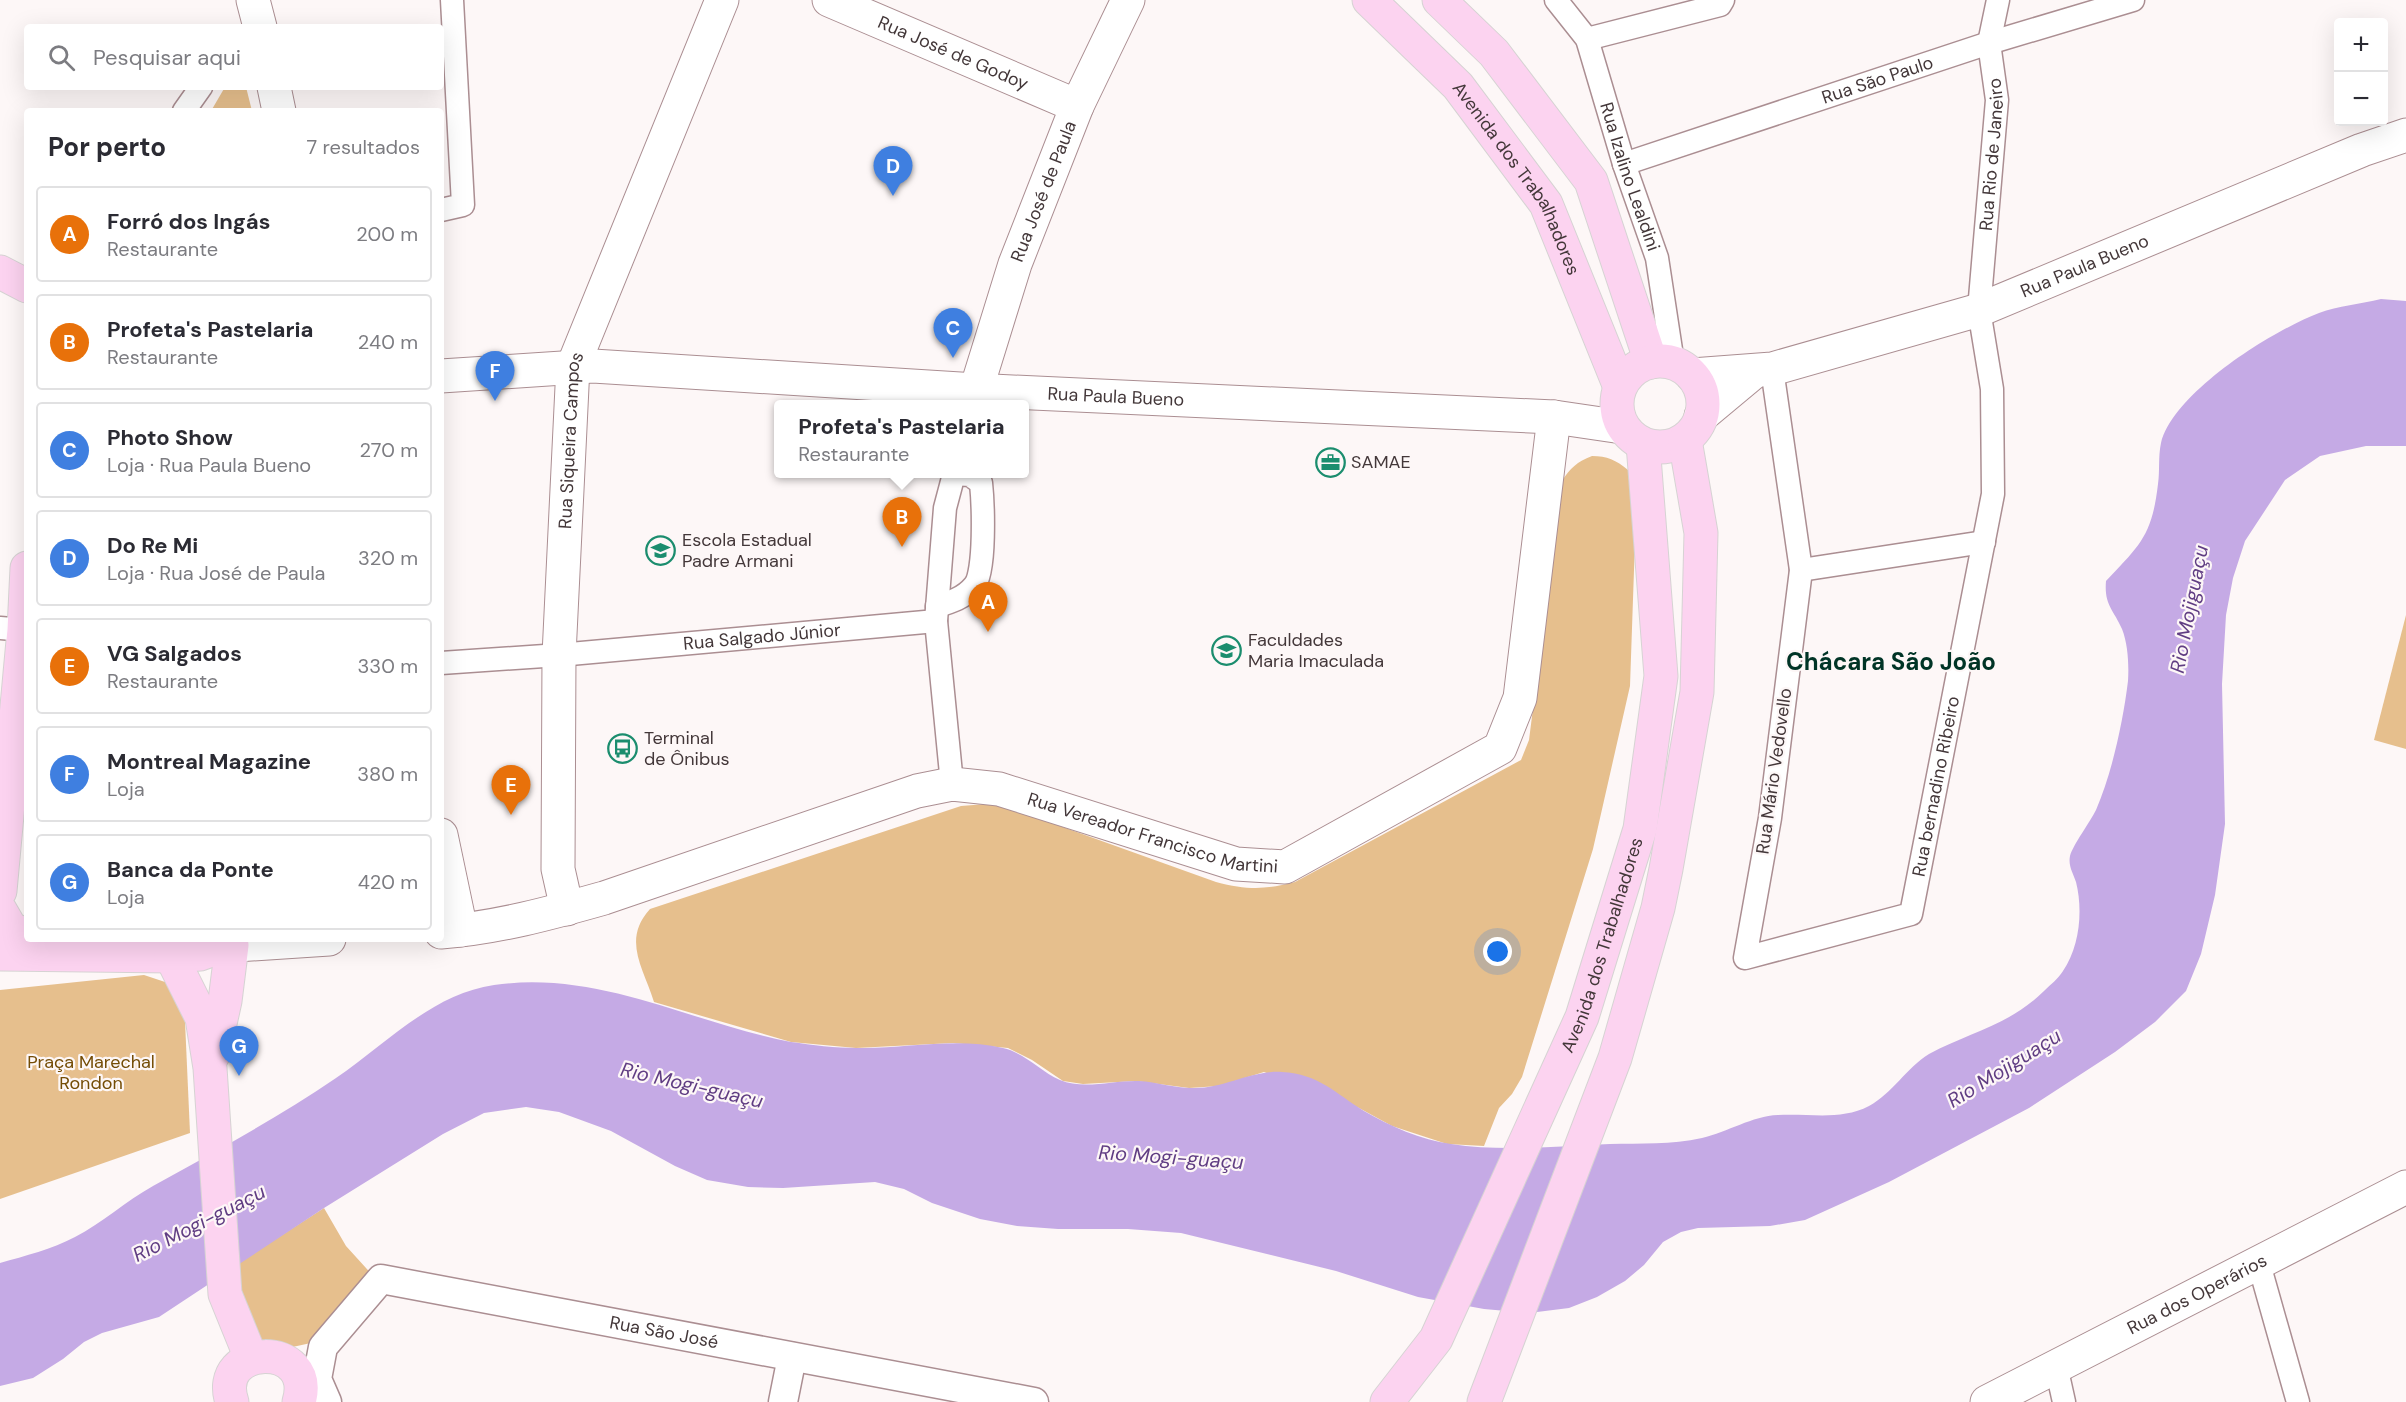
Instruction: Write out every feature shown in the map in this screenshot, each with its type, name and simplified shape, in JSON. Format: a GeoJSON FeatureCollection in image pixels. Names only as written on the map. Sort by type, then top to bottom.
{"type":"FeatureCollection","features":[{"type":"Feature","properties":{"kind":"main road","name":"Rua Siqueira Campos"},"geometry":{"type":"LineString","coordinates":[[567,909],[558,869],[559,656],[573,366],[722,0]]}},
{"type":"Feature","properties":{"kind":"main road","name":"Rua José de Godoy"},"geometry":{"type":"LineString","coordinates":[[829,0],[1077,106]]}},
{"type":"Feature","properties":{"kind":"main road","name":"Rua José de Paula"},"geometry":{"type":"LineString","coordinates":[[974,397],[1015,264],[1077,106],[1128,0]]}},
{"type":"Feature","properties":{"kind":"main road","name":"Avenida dos Trabalhadores"},"geometry":{"type":"LineString","coordinates":[[1369,0],[1458,86],[1546,204],[1620,387]]}},
{"type":"Feature","properties":{"kind":"main road"},"geometry":{"type":"LineString","coordinates":[[1440,0],[1494,53],[1591,181],[1672,367],[1702,394],[1703,402],[1693,428]]}},
{"type":"Feature","properties":{"kind":"main road"},"geometry":{"type":"LineString","coordinates":[[275,90],[278,108]]}},
{"type":"Feature","properties":{"kind":"main road","name":"Rua Paula Bueno"},"geometry":{"type":"LineString","coordinates":[[1620,387],[1632,371],[1672,367],[1764,370],[1979,310],[2362,150],[2406,135]]}},
{"type":"Feature","properties":{"kind":"main road"},"geometry":{"type":"LineString","coordinates":[[0,272],[24,284]]}},
{"type":"Feature","properties":{"kind":"main road","name":"Rua Paula Bueno"},"geometry":{"type":"LineString","coordinates":[[444,376],[573,366],[974,397],[1554,417],[1633,435],[1656,447],[1671,446],[1764,370]]}},
{"type":"Feature","properties":{"kind":"main road"},"geometry":{"type":"LineString","coordinates":[[1620,387],[1616,400],[1617,414],[1633,435]]}},
{"type":"Feature","properties":{"kind":"main road","name":"Rua Vereador Francisco Martini"},"geometry":{"type":"LineString","coordinates":[[451,931],[567,909],[916,791],[952,784],[999,789],[1236,864],[1285,867],[1500,748],[1520,698],[1554,417]]}},
{"type":"Feature","properties":{"kind":"main road","name":"Avenida dos Trabalhadores"},"geometry":{"type":"LineString","coordinates":[[1484,1402],[1615,1058],[1658,908],[1697,692],[1701,533],[1693,428]]}},
{"type":"Feature","properties":{"kind":"main road","name":"Avenida dos Trabalhadores"},"geometry":{"type":"LineString","coordinates":[[1387,1402],[1436,1339],[1582,1017],[1640,828],[1661,676],[1633,435]]}},
{"type":"Feature","properties":{"kind":"main road"},"geometry":{"type":"LineString","coordinates":[[12,914],[12,629],[24,580]]}},
{"type":"Feature","properties":{"kind":"main road"},"geometry":{"type":"LineString","coordinates":[[444,864],[451,931]]}},
{"type":"Feature","properties":{"kind":"main road"},"geometry":{"type":"LineString","coordinates":[[0,954],[171,956],[200,954],[221,944],[264,942]]}},
{"type":"Feature","properties":{"kind":"main road"},"geometry":{"type":"LineString","coordinates":[[211,1083],[225,1001],[221,944]]}},
{"type":"Feature","properties":{"kind":"main road"},"geometry":{"type":"LineString","coordinates":[[171,956],[202,1018],[211,1083],[225,1294],[263,1357]]}},
{"type":"Feature","properties":{"kind":"main road","name":"Rua dos Operários"},"geometry":{"type":"LineString","coordinates":[[1987,1402],[2406,1187]]}},
{"type":"Feature","properties":{"kind":"main road"},"geometry":{"type":"LineString","coordinates":[[232,1402],[230,1384],[234,1373],[241,1364],[263,1357],[287,1362],[295,1371],[300,1382],[299,1402]]}},
{"type":"Feature","properties":{"kind":"street"},"geometry":{"type":"LineString","coordinates":[[444,209],[463,205],[452,0]]}},
{"type":"Feature","properties":{"kind":"street","name":"Rua Izalino Lealdini"},"geometry":{"type":"LineString","coordinates":[[1556,0],[1587,39],[1624,164],[1657,258],[1672,367]]}},
{"type":"Feature","properties":{"kind":"street"},"geometry":{"type":"LineString","coordinates":[[1587,39],[1720,5],[1723,0]]}},
{"type":"Feature","properties":{"kind":"street","name":"Rua Rio de Janeiro"},"geometry":{"type":"LineString","coordinates":[[1979,310],[1997,100],[1989,43],[1998,0]]}},
{"type":"Feature","properties":{"kind":"street","name":"Rua São Paulo"},"geometry":{"type":"LineString","coordinates":[[1624,164],[1989,43],[2133,0]]}},
{"type":"Feature","properties":{"kind":"street"},"geometry":{"type":"LineString","coordinates":[[186,108],[199,90]]}},
{"type":"Feature","properties":{"kind":"street","name":"Rua bernadino Ribeiro"},"geometry":{"type":"LineString","coordinates":[[1744,958],[1911,914],[1993,494],[1992,389],[1979,310]]}},
{"type":"Feature","properties":{"kind":"street","name":"Rua Mário Vedovello"},"geometry":{"type":"LineString","coordinates":[[1744,958],[1770,818],[1801,570],[1764,370]]}},
{"type":"Feature","properties":{"kind":"street"},"geometry":{"type":"LineString","coordinates":[[952,478],[945,508],[937,613],[952,784]]}},
{"type":"Feature","properties":{"kind":"street","name":"Rua Salgado Júnior"},"geometry":{"type":"LineString","coordinates":[[444,663],[559,656],[937,613],[960,599],[976,585],[982,551],[983,506],[981,483],[974,478]]}},
{"type":"Feature","properties":{"kind":"street"},"geometry":{"type":"LineString","coordinates":[[1801,570],[1984,542]]}},
{"type":"Feature","properties":{"kind":"street"},"geometry":{"type":"LineString","coordinates":[[2259,1264],[2298,1402]]}},
{"type":"Feature","properties":{"kind":"street","name":"Rua São José"},"geometry":{"type":"LineString","coordinates":[[327,1402],[317,1379],[323,1347],[381,1279],[1034,1402]]}},
{"type":"Feature","properties":{"kind":"street"},"geometry":{"type":"LineString","coordinates":[[263,1357],[323,1347]]}},
{"type":"Feature","properties":{"kind":"street"},"geometry":{"type":"LineString","coordinates":[[783,1402],[792,1357]]}},
{"type":"Feature","properties":{"kind":"street"},"geometry":{"type":"LineString","coordinates":[[2056,1366],[2064,1402]]}},
{"type":"Feature","properties":{"kind":"green space"},"geometry":{"type":"Polygon","coordinates":[[[223,90],[247,90],[251,108],[213,108],[223,90]]]}},
{"type":"Feature","properties":{"kind":"green space"},"geometry":{"type":"Polygon","coordinates":[[[1592,456],[1611,459],[1628,470],[1635,541],[1630,686],[1593,849],[1522,1077],[1512,1094],[1499,1108],[1484,1146],[1447,1144],[1392,1126],[1359,1108],[1264,1072],[1219,1086],[1189,1088],[1136,1081],[1083,1084],[1063,1081],[1032,1060],[1008,1048],[953,1043],[856,1048],[791,1042],[654,1002],[637,954],[636,943],[637,932],[650,909],[961,806],[986,804],[1010,808],[1216,882],[1247,888],[1265,888],[1295,882],[1521,760],[1529,740],[1562,481],[1574,466],[1592,456]]]}},
{"type":"Feature","properties":{"kind":"green space"},"geometry":{"type":"Polygon","coordinates":[[[2406,615],[2406,749],[2374,740],[2406,615]]]}},
{"type":"Feature","properties":{"kind":"green space","name":"Praça Marechal Rondon"},"geometry":{"type":"Polygon","coordinates":[[[144,975],[165,982],[184,999],[190,1133],[0,1199],[0,990],[144,975]]]}},
{"type":"Feature","properties":{"kind":"green space"},"geometry":{"type":"Polygon","coordinates":[[[324,1208],[346,1246],[376,1279],[320,1341],[288,1348],[260,1348],[229,1269],[324,1208]]]}},
{"type":"Feature","properties":{"kind":"water"},"geometry":{"type":"Polygon","coordinates":[[[2381,299],[2406,301],[2406,446],[2366,446],[2320,456],[2285,480],[2245,541],[2233,578],[2226,615],[2222,684],[2225,824],[2215,895],[2201,954],[2186,991],[2155,1022],[2115,1052],[2029,1108],[1889,1182],[1805,1220],[1770,1226],[1698,1228],[1681,1232],[1663,1242],[1644,1265],[1625,1281],[1597,1297],[1569,1308],[1529,1313],[1484,1309],[1418,1297],[1336,1271],[1181,1233],[1128,1229],[1058,1229],[1017,1226],[980,1219],[932,1203],[904,1189],[875,1182],[783,1188],[748,1187],[707,1180],[675,1166],[611,1131],[559,1112],[526,1107],[484,1113],[443,1134],[324,1208],[159,1317],[102,1333],[84,1342],[33,1378],[0,1386],[0,1263],[48,1249],[85,1231],[143,1192],[314,1093],[430,1009],[471,990],[494,985],[533,982],[608,991],[754,1033],[807,1044],[875,1048],[949,1043],[1003,1048],[1011,1050],[1060,1080],[1069,1083],[1139,1081],[1185,1088],[1204,1088],[1271,1072],[1295,1074],[1317,1080],[1364,1111],[1406,1132],[1440,1142],[1490,1148],[1679,1142],[1702,1138],[1768,1116],[1836,1115],[1858,1111],[1869,1106],[1878,1101],[1913,1066],[1929,1054],[2003,1020],[2031,1003],[2059,977],[2069,961],[2076,939],[2079,916],[2078,893],[2070,866],[2070,856],[2096,810],[2107,780],[2120,730],[2128,681],[2126,641],[2106,596],[2106,581],[2136,548],[2148,528],[2159,479],[2161,443],[2170,424],[2204,384],[2276,334],[2319,313],[2381,299]]]}},
{"type":"Feature","properties":{"kind":"place","name":"Do Re Mi"},"geometry":{"type":"Point","coordinates":[893,196]}},
{"type":"Feature","properties":{"kind":"place","name":"Photo Show"},"geometry":{"type":"Point","coordinates":[953,358]}},
{"type":"Feature","properties":{"kind":"place","name":"Montreal Magazine"},"geometry":{"type":"Point","coordinates":[495,401]}},
{"type":"Feature","properties":{"kind":"place","name":"SAMAE"},"geometry":{"type":"Point","coordinates":[1330,462]}},
{"type":"Feature","properties":{"kind":"place","name":"Profeta's Pastelaria"},"geometry":{"type":"Point","coordinates":[902,547]}},
{"type":"Feature","properties":{"kind":"place","name":"Escola Estadual Padre Armani"},"geometry":{"type":"Point","coordinates":[661,550]}},
{"type":"Feature","properties":{"kind":"place","name":"Forró dos Ingás"},"geometry":{"type":"Point","coordinates":[988,632]}},
{"type":"Feature","properties":{"kind":"place","name":"Faculdades Maria Imaculada"},"geometry":{"type":"Point","coordinates":[1227,650]}},
{"type":"Feature","properties":{"kind":"place","name":"Terminal de Ônibus"},"geometry":{"type":"Point","coordinates":[623,748]}},
{"type":"Feature","properties":{"kind":"place","name":"VG Salgados"},"geometry":{"type":"Point","coordinates":[511,815]}},
{"type":"Feature","properties":{"kind":"place","name":"Banca da Ponte"},"geometry":{"type":"Point","coordinates":[239,1076]}},
{"type":"Feature","properties":{"kind":"district","name":"Chácara São João"},"geometry":{"type":"Point","coordinates":[1891,661]}},
{"type":"Feature","properties":{"kind":"water label","name":"Rio Mojiguaçu"},"geometry":{"type":"Point","coordinates":[2189,609]}},
{"type":"Feature","properties":{"kind":"water label","name":"Rio Mojiguaçu"},"geometry":{"type":"Point","coordinates":[2004,1068]}},
{"type":"Feature","properties":{"kind":"water label","name":"Rio Mogi-guaçu"},"geometry":{"type":"Point","coordinates":[692,1085]}},
{"type":"Feature","properties":{"kind":"water label","name":"Rio Mogi-guaçu"},"geometry":{"type":"Point","coordinates":[1171,1157]}},
{"type":"Feature","properties":{"kind":"water label","name":"Rio Mogi-guaçu"},"geometry":{"type":"Point","coordinates":[199,1223]}}]}
